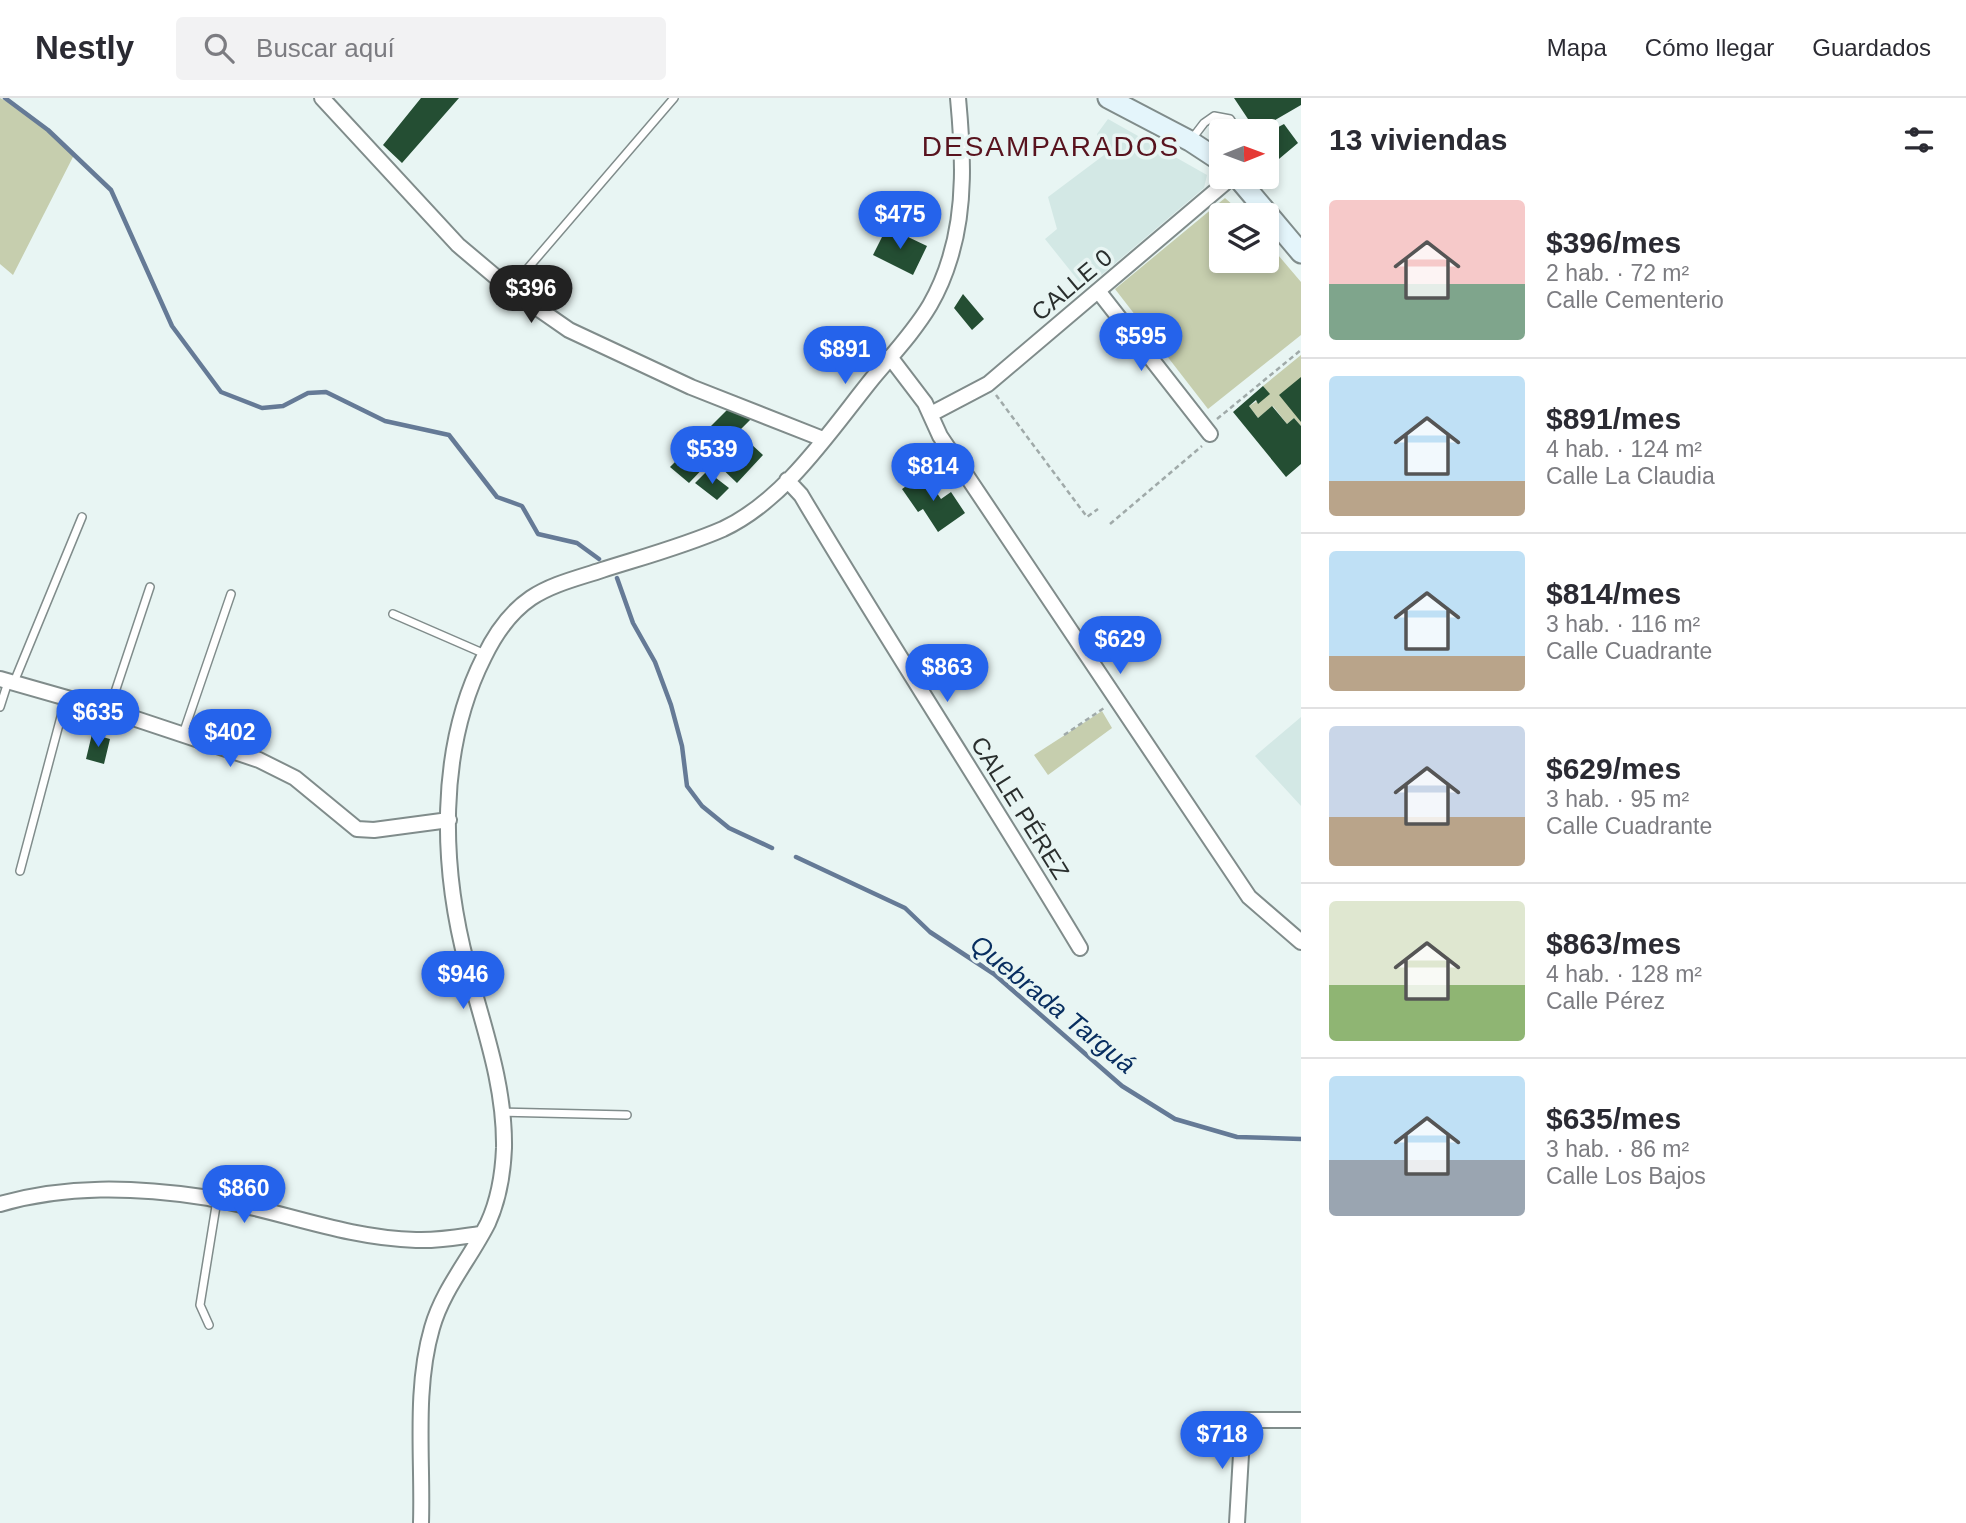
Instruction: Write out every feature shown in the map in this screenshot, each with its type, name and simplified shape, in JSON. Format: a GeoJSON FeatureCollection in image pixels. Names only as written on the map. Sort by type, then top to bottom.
{"type":"FeatureCollection","features":[{"type":"Feature","properties":{"kind":"main road"},"geometry":{"type":"LineString","coordinates":[[1108,98],[1209,154]]}},
{"type":"Feature","properties":{"kind":"main road"},"geometry":{"type":"LineString","coordinates":[[1245,189],[1301,253]]}},
{"type":"Feature","properties":{"kind":"street"},"geometry":{"type":"LineString","coordinates":[[322,98],[457,245],[509,289],[569,330],[691,387],[823,439]]}},
{"type":"Feature","properties":{"kind":"street"},"geometry":{"type":"LineString","coordinates":[[421,1523],[423,1379],[427,1350],[440,1304],[488,1222],[501,1177],[504,1147],[491,1045],[468,971],[451,895],[449,820],[461,713],[485,654],[510,616],[543,591],[686,544],[746,517],[787,480],[890,357],[930,305],[952,253],[962,187],[958,98]]}},
{"type":"Feature","properties":{"kind":"street","name":"CALLE 0"},"geometry":{"type":"LineString","coordinates":[[931,414],[988,384],[1220,189]]}},
{"type":"Feature","properties":{"kind":"street"},"geometry":{"type":"LineString","coordinates":[[1099,292],[1207,431]]}},
{"type":"Feature","properties":{"kind":"street"},"geometry":{"type":"LineString","coordinates":[[890,357],[931,414],[955,459],[1249,897],[1301,942]]}},
{"type":"Feature","properties":{"kind":"street","name":"CALLE PÉREZ"},"geometry":{"type":"LineString","coordinates":[[787,480],[800,495],[909,677],[1019,846],[1080,948]]}},
{"type":"Feature","properties":{"kind":"street"},"geometry":{"type":"LineString","coordinates":[[8,681],[109,710],[259,760],[295,778],[357,829],[374,830],[449,820]]}},
{"type":"Feature","properties":{"kind":"street"},"geometry":{"type":"LineString","coordinates":[[0,1203],[53,1191],[138,1190],[217,1200],[373,1236],[417,1240],[480,1234]]}},
{"type":"Feature","properties":{"kind":"street"},"geometry":{"type":"LineString","coordinates":[[1237,1523],[1242,1420],[1301,1420]]}},
{"type":"Feature","properties":{"kind":"lane"},"geometry":{"type":"LineString","coordinates":[[509,289],[674,98]]}},
{"type":"Feature","properties":{"kind":"lane"},"geometry":{"type":"LineString","coordinates":[[1210,119],[1214,116],[1230,119]]}},
{"type":"Feature","properties":{"kind":"lane"},"geometry":{"type":"LineString","coordinates":[[1190,141],[1209,120]]}},
{"type":"Feature","properties":{"kind":"lane"},"geometry":{"type":"LineString","coordinates":[[0,707],[8,681],[82,517]]}},
{"type":"Feature","properties":{"kind":"lane"},"geometry":{"type":"LineString","coordinates":[[109,710],[150,587]]}},
{"type":"Feature","properties":{"kind":"lane"},"geometry":{"type":"LineString","coordinates":[[183,734],[231,594]]}},
{"type":"Feature","properties":{"kind":"lane"},"geometry":{"type":"LineString","coordinates":[[393,614],[485,654]]}},
{"type":"Feature","properties":{"kind":"lane"},"geometry":{"type":"LineString","coordinates":[[20,871],[66,698]]}},
{"type":"Feature","properties":{"kind":"lane"},"geometry":{"type":"LineString","coordinates":[[501,1112],[627,1115]]}},
{"type":"Feature","properties":{"kind":"lane"},"geometry":{"type":"LineString","coordinates":[[209,1325],[200,1305],[217,1200]]}},
{"type":"Feature","properties":{"kind":"path"},"geometry":{"type":"LineString","coordinates":[[1110,524],[1206,443],[1207,431],[1301,350]]}},
{"type":"Feature","properties":{"kind":"path"},"geometry":{"type":"LineString","coordinates":[[988,384],[1087,517],[1098,509]]}},
{"type":"Feature","properties":{"kind":"path"},"geometry":{"type":"LineString","coordinates":[[1064,735],[1104,708]]}},
{"type":"Feature","properties":{"kind":"shaded area"},"geometry":{"type":"Polygon","coordinates":[[[1108,119],[1207,175],[1204,188],[1085,289],[1045,239],[1057,229],[1048,197],[1104,155],[1097,134],[1108,119]]]}},
{"type":"Feature","properties":{"kind":"shaded area"},"geometry":{"type":"Polygon","coordinates":[[[1301,717],[1301,806],[1255,756],[1301,717]]]}},
{"type":"Feature","properties":{"kind":"green space"},"geometry":{"type":"Polygon","coordinates":[[[0,98],[27,112],[75,153],[13,275],[0,264],[0,98]]]}},
{"type":"Feature","properties":{"kind":"green space"},"geometry":{"type":"Polygon","coordinates":[[[1209,211],[1209,273],[1279,273],[1279,256],[1301,282],[1301,335],[1208,409],[1115,289],[1209,211]]]}},
{"type":"Feature","properties":{"kind":"green space"},"geometry":{"type":"Polygon","coordinates":[[[1301,355],[1301,426],[1294,418],[1287,424],[1273,406],[1258,418],[1249,406],[1269,394],[1263,386],[1301,355]]]}},
{"type":"Feature","properties":{"kind":"green space"},"geometry":{"type":"Polygon","coordinates":[[[1102,711],[1112,728],[1048,775],[1034,755],[1102,711]]]}},
{"type":"Feature","properties":{"kind":"building"},"geometry":{"type":"Polygon","coordinates":[[[421,98],[459,98],[402,163],[383,145],[421,98]]]}},
{"type":"Feature","properties":{"kind":"building"},"geometry":{"type":"Polygon","coordinates":[[[1234,98],[1301,98],[1301,105],[1277,119],[1248,119],[1234,98]]]}},
{"type":"Feature","properties":{"kind":"building"},"geometry":{"type":"Polygon","coordinates":[[[1284,124],[1298,143],[1279,159],[1279,127],[1284,124]]]}},
{"type":"Feature","properties":{"kind":"building"},"geometry":{"type":"Polygon","coordinates":[[[887,227],[927,246],[913,275],[873,255],[887,227]]]}},
{"type":"Feature","properties":{"kind":"building"},"geometry":{"type":"Polygon","coordinates":[[[963,294],[984,319],[972,330],[954,308],[963,294]]]}},
{"type":"Feature","properties":{"kind":"building"},"geometry":{"type":"Polygon","coordinates":[[[1301,377],[1301,422],[1279,395],[1301,377]]]}},
{"type":"Feature","properties":{"kind":"building"},"geometry":{"type":"Polygon","coordinates":[[[1263,386],[1270,394],[1258,404],[1256,400],[1249,406],[1258,418],[1272,406],[1287,424],[1294,418],[1301,426],[1301,464],[1286,477],[1233,412],[1263,386]]]}},
{"type":"Feature","properties":{"kind":"building"},"geometry":{"type":"Polygon","coordinates":[[[727,410],[751,419],[738,432],[763,455],[737,483],[712,459],[689,483],[670,467],[727,410]]]}},
{"type":"Feature","properties":{"kind":"building"},"geometry":{"type":"Polygon","coordinates":[[[707,471],[729,488],[717,500],[695,483],[707,471]]]}},
{"type":"Feature","properties":{"kind":"building"},"geometry":{"type":"Polygon","coordinates":[[[924,474],[941,499],[951,492],[965,513],[938,532],[923,509],[918,512],[902,489],[924,474]]]}},
{"type":"Feature","properties":{"kind":"building"},"geometry":{"type":"Polygon","coordinates":[[[92,734],[110,739],[104,764],[86,759],[92,734]]]}},
{"type":"Feature","properties":{"kind":"waterway","name":"Quebrada Targuá"},"geometry":{"type":"LineString","coordinates":[[5,98],[48,130],[111,190],[172,326],[221,392],[262,408],[283,406],[308,393],[326,392],[385,421],[449,435],[497,497],[522,506],[538,534],[577,543],[599,559]]}},
{"type":"Feature","properties":{"kind":"waterway","name":"Quebrada Targuá"},"geometry":{"type":"LineString","coordinates":[[617,578],[633,623],[655,662],[671,705],[682,746],[687,786],[702,806],[729,828],[772,848]]}},
{"type":"Feature","properties":{"kind":"waterway","name":"Quebrada Targuá"},"geometry":{"type":"LineString","coordinates":[[796,857],[905,908],[930,932],[994,974],[1122,1086],[1175,1119],[1237,1137],[1301,1139]]}},
{"type":"Feature","properties":{"kind":"district","name":"DESAMPARADOS"},"geometry":{"type":"Point","coordinates":[1051,146]}}]}
